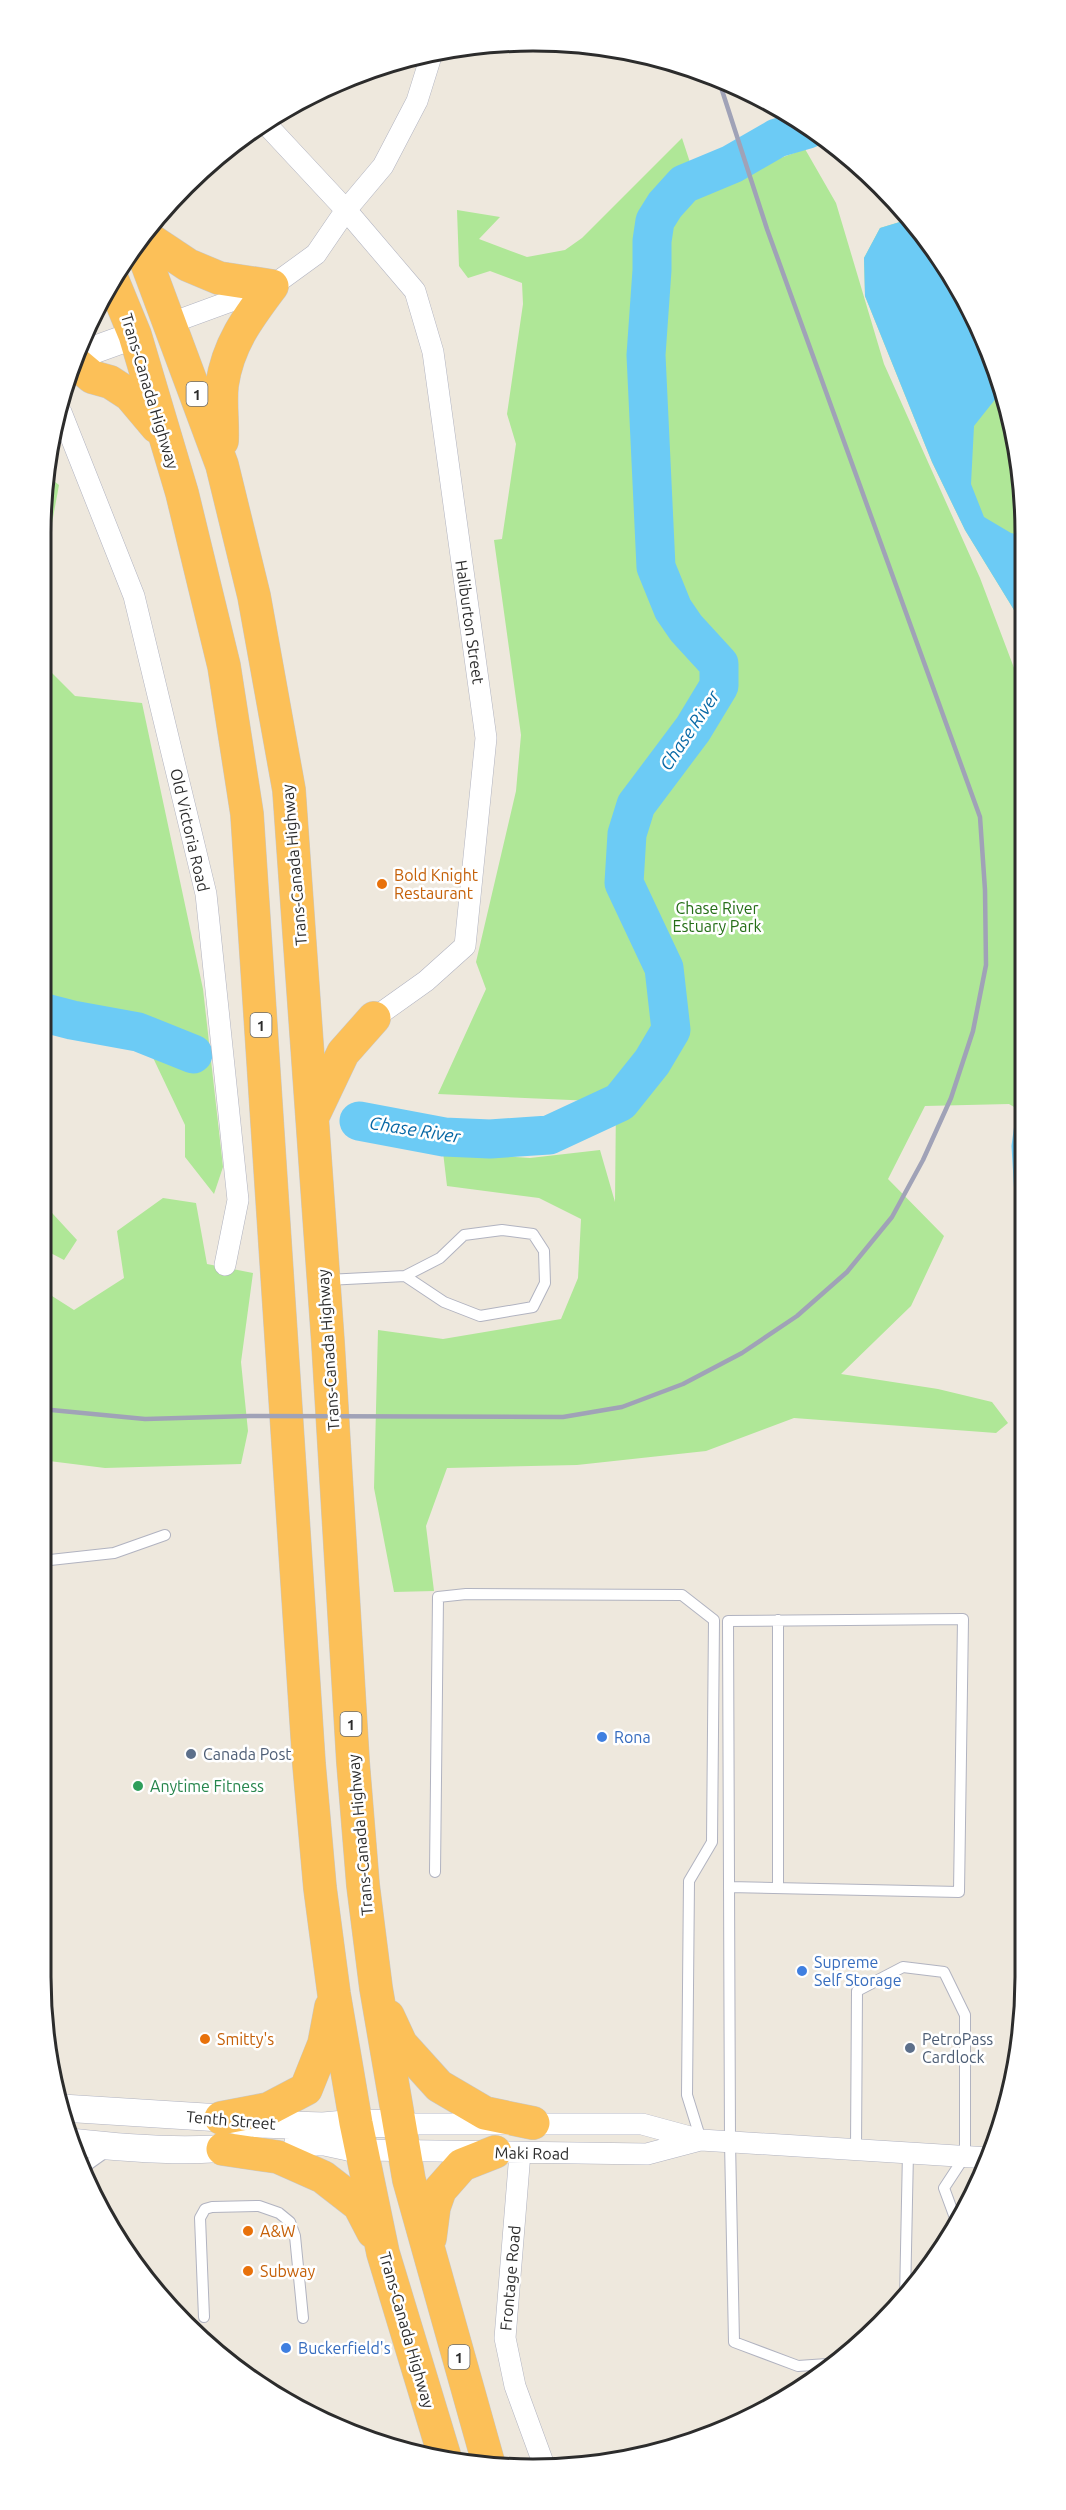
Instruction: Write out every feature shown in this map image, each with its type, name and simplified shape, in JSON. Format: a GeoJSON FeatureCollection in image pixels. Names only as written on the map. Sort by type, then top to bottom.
{"type":"FeatureCollection","features":[{"type":"Feature","properties":{"kind":"highway"},"geometry":{"type":"LineString","coordinates":[[151,240],[188,265],[219,278],[272,286],[243,324],[229,354],[222,386],[222,465]]}},
{"type":"Feature","properties":{"kind":"highway","name":"Trans-Canada Highway"},"geometry":{"type":"LineString","coordinates":[[143,251],[222,465],[254,596],[289,790],[324,1280],[353,1762],[363,1885],[376,1988],[409,2180],[487,2457]]}},
{"type":"Feature","properties":{"kind":"highway","name":"Trans-Canada Highway"},"geometry":{"type":"LineString","coordinates":[[117,291],[135,335],[182,493],[224,666],[247,814],[309,1764],[320,1888],[334,1994],[359,2136],[383,2253],[443,2451]]}},
{"type":"Feature","properties":{"kind":"highway"},"geometry":{"type":"LineString","coordinates":[[135,335],[171,323]]}},
{"type":"Feature","properties":{"kind":"highway"},"geometry":{"type":"LineString","coordinates":[[82,366],[92,376],[110,382],[130,395],[165,438]]}},
{"type":"Feature","properties":{"kind":"highway"},"geometry":{"type":"LineString","coordinates":[[313,1119],[343,1053],[374,1018]]}},
{"type":"Feature","properties":{"kind":"highway"},"geometry":{"type":"LineString","coordinates":[[376,1988],[401,2044],[439,2086],[485,2113],[533,2123]]}},
{"type":"Feature","properties":{"kind":"highway"},"geometry":{"type":"LineString","coordinates":[[222,2134],[306,2089],[324,2044],[334,1994]]}},
{"type":"Feature","properties":{"kind":"highway"},"geometry":{"type":"LineString","coordinates":[[222,2134],[324,2177],[359,2205],[383,2253]]}},
{"type":"Feature","properties":{"kind":"highway"},"geometry":{"type":"LineString","coordinates":[[429,2249],[434,2207],[440,2190],[462,2165],[508,2153]]}},
{"type":"Feature","properties":{"kind":"street"},"geometry":{"type":"LineString","coordinates":[[171,323],[272,286],[316,254],[346,210],[383,166],[417,101],[429,62]]}},
{"type":"Feature","properties":{"kind":"street","name":"Haliburton Street"},"geometry":{"type":"LineString","coordinates":[[270,129],[346,210],[415,291],[433,352],[486,738],[465,946],[426,981],[374,1018]]}},
{"type":"Feature","properties":{"kind":"street"},"geometry":{"type":"LineString","coordinates":[[86,354],[135,335]]}},
{"type":"Feature","properties":{"kind":"street","name":"Old Victoria Road"},"geometry":{"type":"LineString","coordinates":[[64,420],[134,596],[206,894],[238,1200],[225,1265]]}},
{"type":"Feature","properties":{"kind":"street","name":"Tenth Street"},"geometry":{"type":"LineString","coordinates":[[69,2109],[270,2142],[325,2142],[359,2136],[403,2137]]}},
{"type":"Feature","properties":{"kind":"street","name":"Maki Road"},"geometry":{"type":"LineString","coordinates":[[403,2137],[533,2123],[642,2124],[701,2140],[979,2157]]}},
{"type":"Feature","properties":{"kind":"street","name":"Tenth Street"},"geometry":{"type":"LineString","coordinates":[[81,2143],[115,2147],[222,2134]]}},
{"type":"Feature","properties":{"kind":"street","name":"Maki Road"},"geometry":{"type":"LineString","coordinates":[[403,2137],[508,2153],[647,2154],[701,2140]]}},
{"type":"Feature","properties":{"kind":"street","name":"Frontage Road"},"geometry":{"type":"LineString","coordinates":[[508,2153],[505,2338],[515,2386],[542,2459]]}},
{"type":"Feature","properties":{"kind":"lane"},"geometry":{"type":"LineString","coordinates":[[324,1280],[405,1276],[440,1258],[464,1235],[502,1230],[533,1234],[544,1251],[544,1283],[533,1307],[480,1316],[444,1302],[405,1276]]}},
{"type":"Feature","properties":{"kind":"lane"},"geometry":{"type":"LineString","coordinates":[[51,1561],[114,1553],[165,1535]]}},
{"type":"Feature","properties":{"kind":"lane"},"geometry":{"type":"LineString","coordinates":[[435,1872],[438,1597],[466,1594],[682,1595],[714,1620],[712,1842],[689,1881],[687,2095],[701,2140]]}},
{"type":"Feature","properties":{"kind":"lane"},"geometry":{"type":"LineString","coordinates":[[729,1887],[959,1892],[963,1619],[728,1620],[729,1887],[730,2142],[734,2342],[798,2366],[819,2365]]}},
{"type":"Feature","properties":{"kind":"lane"},"geometry":{"type":"LineString","coordinates":[[778,1620],[778,1888]]}},
{"type":"Feature","properties":{"kind":"lane"},"geometry":{"type":"LineString","coordinates":[[856,2150],[857,1991],[903,1967],[944,1972],[965,2015],[965,2156],[944,2188],[953,2212]]}},
{"type":"Feature","properties":{"kind":"lane"},"geometry":{"type":"LineString","coordinates":[[89,2164],[115,2147]]}},
{"type":"Feature","properties":{"kind":"lane"},"geometry":{"type":"LineString","coordinates":[[905,2282],[908,2152]]}},
{"type":"Feature","properties":{"kind":"lane"},"geometry":{"type":"LineString","coordinates":[[204,2317],[200,2218],[205,2209],[212,2207],[259,2206],[279,2213],[290,2222],[295,2236],[303,2318]]}},
{"type":"Feature","properties":{"kind":"green space","name":"Chase River Estuary Park"},"geometry":{"type":"Polygon","coordinates":[[[682,138],[701,196],[715,182],[805,149],[836,203],[884,364],[980,578],[1015,670],[1015,1107],[1009,1104],[925,1106],[888,1179],[944,1236],[911,1306],[841,1374],[938,1389],[992,1402],[1008,1423],[996,1433],[794,1418],[706,1451],[577,1465],[447,1468],[426,1526],[434,1591],[394,1592],[374,1488],[378,1330],[443,1339],[561,1319],[578,1278],[581,1219],[539,1198],[447,1186],[443,1152],[530,1158],[600,1150],[615,1202],[616,1102],[438,1094],[486,989],[476,962],[516,791],[521,735],[494,540],[502,539],[516,444],[507,414],[523,304],[522,283],[490,271],[468,278],[459,266],[457,210],[500,217],[479,239],[527,257],[565,250],[582,238],[682,138]]]}},
{"type":"Feature","properties":{"kind":"green space"},"geometry":{"type":"Polygon","coordinates":[[[900,222],[934,265],[965,320],[989,378],[999,408],[1011,470],[1015,533],[1015,612],[965,530],[932,462],[865,296],[864,258],[880,228],[900,222]]]}},
{"type":"Feature","properties":{"kind":"green space"},"geometry":{"type":"Polygon","coordinates":[[[54,481],[59,485],[52,523],[52,501],[54,481]]]}},
{"type":"Feature","properties":{"kind":"green space"},"geometry":{"type":"Polygon","coordinates":[[[51,672],[75,696],[142,703],[203,989],[223,1167],[214,1194],[185,1157],[185,1125],[147,1045],[51,1016],[51,672]]]}},
{"type":"Feature","properties":{"kind":"green space"},"geometry":{"type":"Polygon","coordinates":[[[163,1198],[196,1203],[207,1264],[253,1273],[241,1362],[248,1431],[241,1464],[105,1468],[51,1461],[51,1295],[74,1310],[124,1278],[117,1231],[163,1198]]]}},
{"type":"Feature","properties":{"kind":"green space"},"geometry":{"type":"Polygon","coordinates":[[[51,1212],[77,1240],[64,1260],[51,1253],[51,1212]]]}},
{"type":"Feature","properties":{"kind":"water"},"geometry":{"type":"Polygon","coordinates":[[[900,222],[934,265],[965,320],[989,378],[996,399],[974,426],[971,484],[984,517],[1015,534],[1015,612],[965,530],[932,462],[865,296],[864,258],[880,228],[900,222]]]}},
{"type":"Feature","properties":{"kind":"waterway","name":"Chase River"},"geometry":{"type":"LineString","coordinates":[[359,1121],[444,1137],[490,1139],[549,1135],[620,1102],[652,1062],[671,1030],[664,968],[624,883],[627,834],[636,805],[693,729],[719,686],[719,664],[686,628],[673,609],[656,567],[646,355],[652,241],[655,221],[665,205],[684,184],[732,164],[777,138],[800,131]]}},
{"type":"Feature","properties":{"kind":"waterway","name":"Chase River"},"geometry":{"type":"LineString","coordinates":[[51,1015],[138,1032],[193,1054]]}},
{"type":"Feature","properties":{"kind":"railway"},"geometry":{"type":"LineString","coordinates":[[51,1410],[145,1419],[250,1416],[563,1417],[622,1407],[683,1384],[742,1353],[797,1316],[847,1272],[892,1217],[923,1160],[951,1098],[973,1031],[986,965],[985,890],[980,817],[767,229],[722,90]]}},
{"type":"Feature","properties":{"kind":"place","name":"Bold Knight Restaurant"},"geometry":{"type":"Point","coordinates":[382,884]}},
{"type":"Feature","properties":{"kind":"place","name":"Rona"},"geometry":{"type":"Point","coordinates":[602,1737]}},
{"type":"Feature","properties":{"kind":"place","name":"Canada Post"},"geometry":{"type":"Point","coordinates":[191,1754]}},
{"type":"Feature","properties":{"kind":"place","name":"Anytime Fitness"},"geometry":{"type":"Point","coordinates":[138,1786]}},
{"type":"Feature","properties":{"kind":"place","name":"Supreme Self Storage"},"geometry":{"type":"Point","coordinates":[802,1971]}},
{"type":"Feature","properties":{"kind":"place","name":"Smitty's"},"geometry":{"type":"Point","coordinates":[205,2039]}},
{"type":"Feature","properties":{"kind":"place","name":"PetroPass Cardlock"},"geometry":{"type":"Point","coordinates":[910,2048]}},
{"type":"Feature","properties":{"kind":"place","name":"A&W"},"geometry":{"type":"Point","coordinates":[248,2231]}},
{"type":"Feature","properties":{"kind":"place","name":"Subway"},"geometry":{"type":"Point","coordinates":[248,2271]}},
{"type":"Feature","properties":{"kind":"place","name":"Buckerfield's"},"geometry":{"type":"Point","coordinates":[286,2348]}}]}
